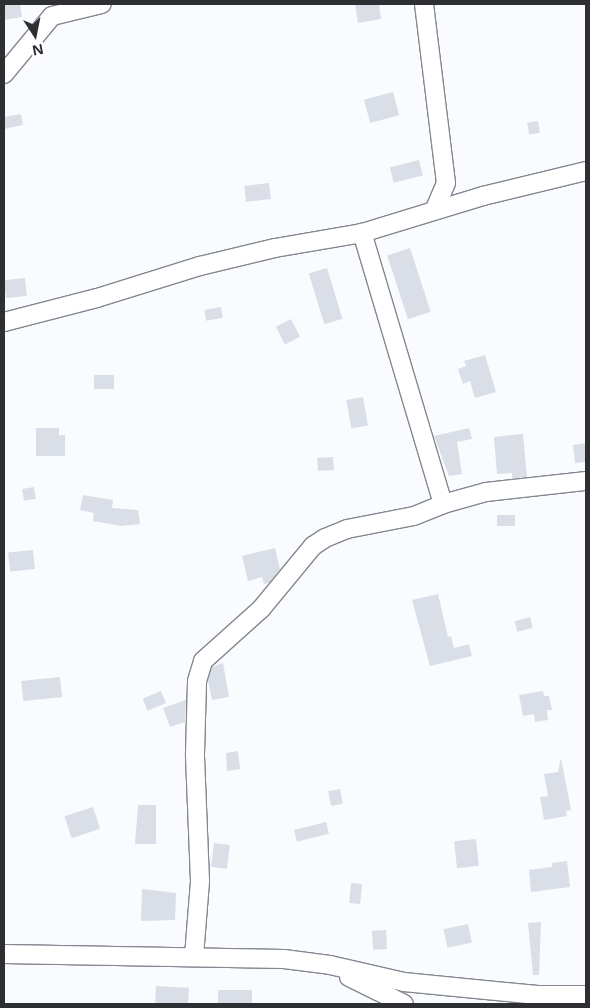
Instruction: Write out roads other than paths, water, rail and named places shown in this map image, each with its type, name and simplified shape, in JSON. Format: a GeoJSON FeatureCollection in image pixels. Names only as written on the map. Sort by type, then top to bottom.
{"type":"FeatureCollection","features":[{"type":"Feature","properties":{"kind":"street"},"geometry":{"type":"LineString","coordinates":[[4,74],[52,16],[102,4]]}},
{"type":"Feature","properties":{"kind":"street"},"geometry":{"type":"LineString","coordinates":[[424,4],[446,183],[434,211]]}},
{"type":"Feature","properties":{"kind":"street"},"geometry":{"type":"LineString","coordinates":[[4,322],[97,298],[209,264],[362,233],[434,211],[586,171]]}},
{"type":"Feature","properties":{"kind":"street"},"geometry":{"type":"LineString","coordinates":[[362,233],[443,504]]}},
{"type":"Feature","properties":{"kind":"street"},"geometry":{"type":"LineString","coordinates":[[194,956],[200,881],[195,754],[197,681],[202,661],[261,609],[313,546],[325,538],[346,529],[414,516],[443,504],[486,492],[586,481]]}},
{"type":"Feature","properties":{"kind":"street"},"geometry":{"type":"LineString","coordinates":[[4,954],[194,956],[330,964],[404,982],[527,995],[576,998]]}},
{"type":"Feature","properties":{"kind":"street"},"geometry":{"type":"LineString","coordinates":[[330,964],[404,1004]]}}]}
